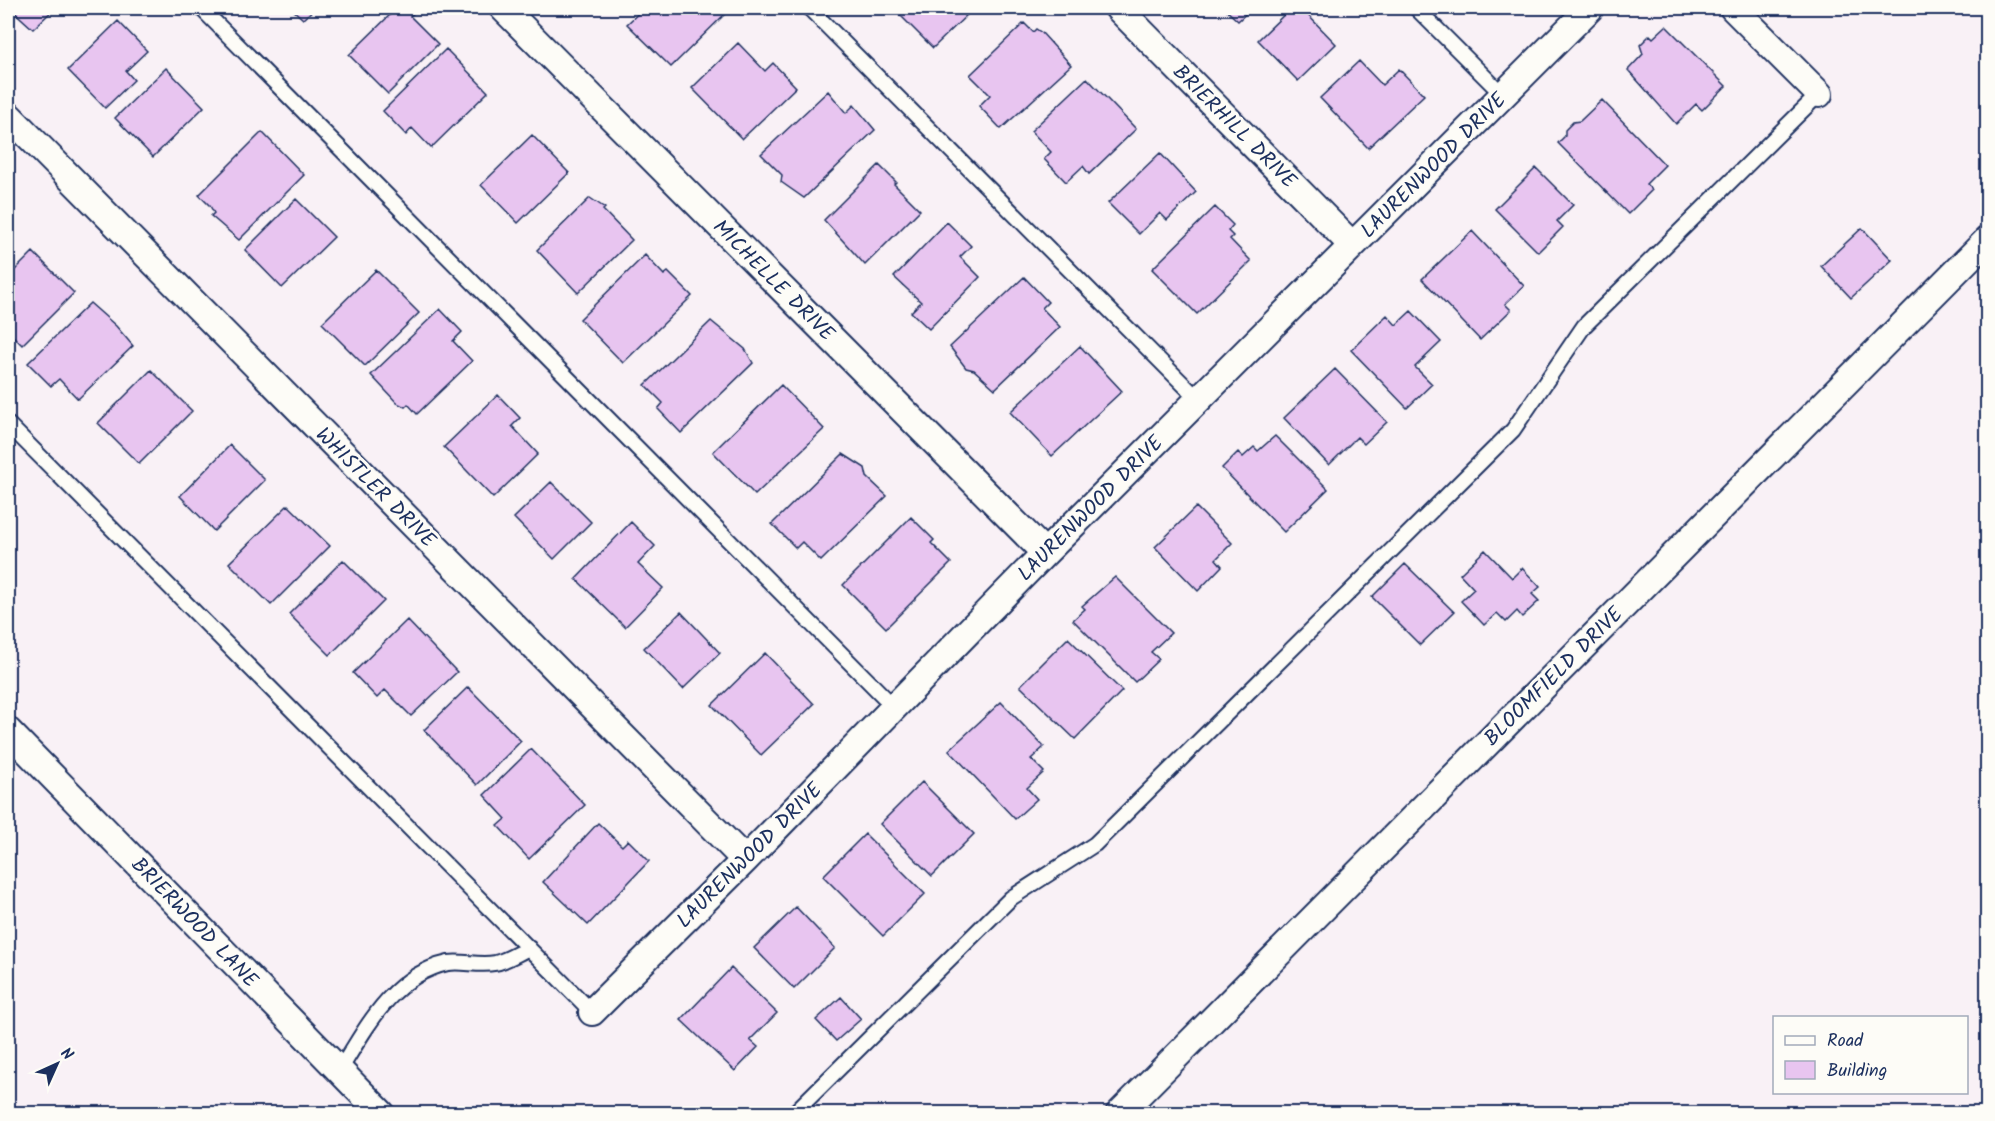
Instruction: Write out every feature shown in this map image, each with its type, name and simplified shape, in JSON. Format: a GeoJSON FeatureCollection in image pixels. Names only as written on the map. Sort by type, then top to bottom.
{"type":"FeatureCollection","features":[{"type":"Feature","properties":{"kind":"street","name":"MICHELLE DRIVE"},"geometry":{"type":"LineString","coordinates":[[504,8],[1045,553]]}},
{"type":"Feature","properties":{"kind":"street","name":"BRIERHILL DRIVE"},"geometry":{"type":"LineString","coordinates":[[1118,8],[1352,245]]}},
{"type":"Feature","properties":{"kind":"street","name":"LAURENWOOD DRIVE"},"geometry":{"type":"LineString","coordinates":[[592,1012],[745,860],[1198,399],[1590,8]]}},
{"type":"Feature","properties":{"kind":"street"},"geometry":{"type":"LineString","coordinates":[[1733,8],[1819,94]]}},
{"type":"Feature","properties":{"kind":"street","name":"WHISTLER DRIVE"},"geometry":{"type":"LineString","coordinates":[[8,115],[745,860]]}},
{"type":"Feature","properties":{"kind":"street","name":"BLOOMFIELD DRIVE"},"geometry":{"type":"LineString","coordinates":[[1119,1113],[1988,239]]}},
{"type":"Feature","properties":{"kind":"street","name":"BRIERWOOD LANE"},"geometry":{"type":"LineString","coordinates":[[8,731],[382,1113]]}},
{"type":"Feature","properties":{"kind":"lane"},"geometry":{"type":"LineString","coordinates":[[201,8],[894,707]]}},
{"type":"Feature","properties":{"kind":"lane"},"geometry":{"type":"LineString","coordinates":[[809,8],[1198,399]]}},
{"type":"Feature","properties":{"kind":"lane"},"geometry":{"type":"LineString","coordinates":[[1416,8],[1503,95]]}},
{"type":"Feature","properties":{"kind":"lane"},"geometry":{"type":"LineString","coordinates":[[794,1113],[1011,898],[1095,844],[1496,447],[1513,430],[1584,326],[1819,94]]}},
{"type":"Feature","properties":{"kind":"lane"},"geometry":{"type":"LineString","coordinates":[[8,423],[592,1012]]}},
{"type":"Feature","properties":{"kind":"lane"},"geometry":{"type":"LineString","coordinates":[[339,1070],[373,1017],[392,994],[418,974],[450,963],[495,963],[529,948]]}},
{"type":"Feature","properties":{"kind":"building"},"geometry":{"type":"Polygon","coordinates":[[[10,8],[55,8],[33,29],[10,8]]]}},
{"type":"Feature","properties":{"kind":"building"},"geometry":{"type":"Polygon","coordinates":[[[291,8],[315,8],[303,19],[291,8]]]}},
{"type":"Feature","properties":{"kind":"building"},"geometry":{"type":"Polygon","coordinates":[[[397,8],[407,8],[413,14],[410,16],[438,44],[388,94],[349,55],[397,8]]]}},
{"type":"Feature","properties":{"kind":"building"},"geometry":{"type":"Polygon","coordinates":[[[644,8],[721,8],[726,13],[671,67],[627,24],[644,8]]]}},
{"type":"Feature","properties":{"kind":"building"},"geometry":{"type":"Polygon","coordinates":[[[893,8],[974,8],[933,48],[893,8]]]}},
{"type":"Feature","properties":{"kind":"building"},"geometry":{"type":"Polygon","coordinates":[[[1224,8],[1252,8],[1238,21],[1224,8]]]}},
{"type":"Feature","properties":{"kind":"building"},"geometry":{"type":"Polygon","coordinates":[[[1291,8],[1301,8],[1336,44],[1298,81],[1258,40],[1291,8]]]}},
{"type":"Feature","properties":{"kind":"building"},"geometry":{"type":"Polygon","coordinates":[[[118,21],[147,51],[126,71],[134,80],[105,108],[68,70],[118,21]]]}},
{"type":"Feature","properties":{"kind":"building"},"geometry":{"type":"Polygon","coordinates":[[[1024,23],[1033,32],[1036,29],[1042,33],[1071,65],[1001,129],[979,106],[990,95],[970,75],[1024,23]]]}},
{"type":"Feature","properties":{"kind":"building"},"geometry":{"type":"Polygon","coordinates":[[[1666,26],[1726,86],[1702,110],[1696,104],[1676,124],[1628,70],[1643,54],[1640,45],[1650,35],[1653,38],[1666,26]]]}},
{"type":"Feature","properties":{"kind":"building"},"geometry":{"type":"Polygon","coordinates":[[[738,43],[765,71],[773,63],[796,87],[742,139],[692,88],[738,43]]]}},
{"type":"Feature","properties":{"kind":"building"},"geometry":{"type":"Polygon","coordinates":[[[446,49],[488,92],[431,148],[412,128],[406,135],[383,111],[446,49]]]}},
{"type":"Feature","properties":{"kind":"building"},"geometry":{"type":"Polygon","coordinates":[[[1359,61],[1382,85],[1399,69],[1424,95],[1368,148],[1320,98],[1359,61]]]}},
{"type":"Feature","properties":{"kind":"building"},"geometry":{"type":"Polygon","coordinates":[[[166,68],[204,107],[153,157],[115,118],[166,68]]]}},
{"type":"Feature","properties":{"kind":"building"},"geometry":{"type":"Polygon","coordinates":[[[1087,78],[1136,129],[1089,174],[1083,166],[1066,182],[1044,159],[1051,152],[1031,131],[1087,78]]]}},
{"type":"Feature","properties":{"kind":"building"},"geometry":{"type":"Polygon","coordinates":[[[828,91],[846,113],[854,105],[875,130],[804,198],[781,182],[782,175],[761,154],[828,91]]]}},
{"type":"Feature","properties":{"kind":"building"},"geometry":{"type":"Polygon","coordinates":[[[1602,100],[1665,165],[1646,184],[1652,190],[1628,214],[1558,143],[1565,136],[1565,130],[1573,122],[1580,121],[1602,100]]]}},
{"type":"Feature","properties":{"kind":"building"},"geometry":{"type":"Polygon","coordinates":[[[262,132],[304,175],[239,240],[211,216],[214,213],[210,206],[199,195],[262,132]]]}},
{"type":"Feature","properties":{"kind":"building"},"geometry":{"type":"Polygon","coordinates":[[[532,135],[569,173],[518,223],[481,185],[532,135]]]}},
{"type":"Feature","properties":{"kind":"building"},"geometry":{"type":"Polygon","coordinates":[[[1160,153],[1196,192],[1167,220],[1160,213],[1139,234],[1108,203],[1160,153]]]}},
{"type":"Feature","properties":{"kind":"building"},"geometry":{"type":"Polygon","coordinates":[[[879,165],[920,210],[865,265],[824,220],[879,165]]]}},
{"type":"Feature","properties":{"kind":"building"},"geometry":{"type":"Polygon","coordinates":[[[1536,168],[1573,205],[1557,221],[1563,227],[1538,252],[1495,209],[1536,168]]]}},
{"type":"Feature","properties":{"kind":"building"},"geometry":{"type":"Polygon","coordinates":[[[590,198],[605,208],[603,210],[632,240],[578,293],[537,250],[590,198]]]}},
{"type":"Feature","properties":{"kind":"building"},"geometry":{"type":"Polygon","coordinates":[[[296,199],[334,237],[282,288],[245,250],[296,199]]]}},
{"type":"Feature","properties":{"kind":"building"},"geometry":{"type":"Polygon","coordinates":[[[1215,207],[1233,225],[1228,231],[1233,236],[1230,239],[1251,261],[1197,314],[1152,269],[1215,207]]]}},
{"type":"Feature","properties":{"kind":"building"},"geometry":{"type":"Polygon","coordinates":[[[947,222],[971,246],[960,257],[980,277],[929,329],[911,312],[921,302],[894,277],[947,222]]]}},
{"type":"Feature","properties":{"kind":"building"},"geometry":{"type":"Polygon","coordinates":[[[1862,228],[1892,260],[1851,298],[1821,266],[1862,228]]]}},
{"type":"Feature","properties":{"kind":"building"},"geometry":{"type":"Polygon","coordinates":[[[1472,231],[1524,286],[1505,304],[1511,310],[1480,340],[1422,279],[1472,231]]]}},
{"type":"Feature","properties":{"kind":"building"},"geometry":{"type":"Polygon","coordinates":[[[33,252],[74,293],[22,345],[8,331],[8,277],[33,252]]]}},
{"type":"Feature","properties":{"kind":"building"},"geometry":{"type":"Polygon","coordinates":[[[645,255],[664,275],[668,272],[692,296],[623,363],[580,319],[645,255]]]}},
{"type":"Feature","properties":{"kind":"building"},"geometry":{"type":"Polygon","coordinates":[[[376,270],[419,313],[365,366],[322,323],[376,270]]]}},
{"type":"Feature","properties":{"kind":"building"},"geometry":{"type":"Polygon","coordinates":[[[1024,277],[1048,302],[1042,308],[1060,327],[995,389],[974,370],[966,368],[950,347],[1024,277]]]}},
{"type":"Feature","properties":{"kind":"building"},"geometry":{"type":"Polygon","coordinates":[[[90,303],[116,326],[133,346],[78,399],[59,379],[51,386],[28,363],[90,303]]]}},
{"type":"Feature","properties":{"kind":"building"},"geometry":{"type":"Polygon","coordinates":[[[440,309],[462,332],[453,341],[472,361],[417,414],[408,404],[405,407],[397,403],[371,375],[440,309]]]}},
{"type":"Feature","properties":{"kind":"building"},"geometry":{"type":"Polygon","coordinates":[[[1411,311],[1441,342],[1415,367],[1432,384],[1407,408],[1351,350],[1387,315],[1396,325],[1411,311]]]}},
{"type":"Feature","properties":{"kind":"building"},"geometry":{"type":"Polygon","coordinates":[[[711,321],[745,349],[753,363],[681,433],[658,409],[663,403],[645,385],[711,321]]]}},
{"type":"Feature","properties":{"kind":"building"},"geometry":{"type":"Polygon","coordinates":[[[1080,346],[1122,391],[1052,456],[1010,412],[1080,346]]]}},
{"type":"Feature","properties":{"kind":"building"},"geometry":{"type":"Polygon","coordinates":[[[1335,369],[1387,422],[1364,444],[1357,437],[1329,465],[1284,418],[1335,369]]]}},
{"type":"Feature","properties":{"kind":"building"},"geometry":{"type":"Polygon","coordinates":[[[151,370],[192,411],[139,464],[98,423],[151,370]]]}},
{"type":"Feature","properties":{"kind":"building"},"geometry":{"type":"Polygon","coordinates":[[[781,385],[824,429],[755,495],[713,452],[781,385]]]}},
{"type":"Feature","properties":{"kind":"building"},"geometry":{"type":"Polygon","coordinates":[[[498,395],[520,418],[512,426],[538,454],[493,498],[444,447],[498,395]]]}},
{"type":"Feature","properties":{"kind":"building"},"geometry":{"type":"Polygon","coordinates":[[[1275,436],[1328,489],[1284,532],[1222,468],[1238,452],[1243,457],[1254,447],[1258,451],[1275,436]]]}},
{"type":"Feature","properties":{"kind":"building"},"geometry":{"type":"Polygon","coordinates":[[[230,445],[265,480],[214,531],[180,496],[230,445]]]}},
{"type":"Feature","properties":{"kind":"building"},"geometry":{"type":"Polygon","coordinates":[[[843,454],[865,468],[867,477],[887,496],[821,561],[802,542],[796,548],[772,524],[843,454]]]}},
{"type":"Feature","properties":{"kind":"building"},"geometry":{"type":"Polygon","coordinates":[[[551,482],[591,522],[554,559],[514,518],[551,482]]]}},
{"type":"Feature","properties":{"kind":"building"},"geometry":{"type":"Polygon","coordinates":[[[288,505],[330,546],[271,605],[229,563],[288,505]]]}},
{"type":"Feature","properties":{"kind":"building"},"geometry":{"type":"Polygon","coordinates":[[[1196,507],[1232,543],[1216,559],[1222,566],[1198,591],[1155,547],[1196,507]]]}},
{"type":"Feature","properties":{"kind":"building"},"geometry":{"type":"Polygon","coordinates":[[[911,517],[934,540],[931,543],[951,563],[886,628],[843,585],[911,517]]]}},
{"type":"Feature","properties":{"kind":"building"},"geometry":{"type":"Polygon","coordinates":[[[631,522],[655,546],[638,564],[663,588],[625,627],[576,579],[631,522]]]}},
{"type":"Feature","properties":{"kind":"building"},"geometry":{"type":"Polygon","coordinates":[[[1485,550],[1512,578],[1522,568],[1540,587],[1532,594],[1539,601],[1522,617],[1517,611],[1506,622],[1497,613],[1484,625],[1461,601],[1474,589],[1460,574],[1485,550]]]}},
{"type":"Feature","properties":{"kind":"building"},"geometry":{"type":"Polygon","coordinates":[[[343,560],[384,601],[330,655],[289,614],[343,560]]]}},
{"type":"Feature","properties":{"kind":"building"},"geometry":{"type":"Polygon","coordinates":[[[1405,564],[1454,612],[1420,645],[1372,597],[1405,564]]]}},
{"type":"Feature","properties":{"kind":"building"},"geometry":{"type":"Polygon","coordinates":[[[1115,577],[1171,633],[1151,652],[1159,659],[1135,682],[1073,620],[1085,609],[1082,606],[1115,577]]]}},
{"type":"Feature","properties":{"kind":"building"},"geometry":{"type":"Polygon","coordinates":[[[681,612],[720,653],[683,689],[644,648],[681,612]]]}},
{"type":"Feature","properties":{"kind":"building"},"geometry":{"type":"Polygon","coordinates":[[[407,620],[457,672],[411,716],[385,690],[377,698],[353,673],[407,620]]]}},
{"type":"Feature","properties":{"kind":"building"},"geometry":{"type":"Polygon","coordinates":[[[1068,638],[1122,691],[1075,739],[1020,686],[1068,638]]]}},
{"type":"Feature","properties":{"kind":"building"},"geometry":{"type":"Polygon","coordinates":[[[765,653],[814,704],[761,755],[712,705],[765,653]]]}},
{"type":"Feature","properties":{"kind":"building"},"geometry":{"type":"Polygon","coordinates":[[[468,687],[521,741],[477,785],[424,730],[468,687]]]}},
{"type":"Feature","properties":{"kind":"building"},"geometry":{"type":"Polygon","coordinates":[[[1001,702],[1044,747],[1031,759],[1044,772],[1027,788],[1037,799],[1015,819],[949,750],[1001,702]]]}},
{"type":"Feature","properties":{"kind":"building"},"geometry":{"type":"Polygon","coordinates":[[[531,749],[585,805],[529,859],[498,826],[506,819],[484,795],[531,749]]]}},
{"type":"Feature","properties":{"kind":"building"},"geometry":{"type":"Polygon","coordinates":[[[922,782],[974,834],[932,876],[880,824],[922,782]]]}},
{"type":"Feature","properties":{"kind":"building"},"geometry":{"type":"Polygon","coordinates":[[[598,823],[622,846],[628,840],[649,861],[588,925],[543,882],[598,823]]]}},
{"type":"Feature","properties":{"kind":"building"},"geometry":{"type":"Polygon","coordinates":[[[865,834],[925,894],[883,936],[823,876],[865,834]]]}},
{"type":"Feature","properties":{"kind":"building"},"geometry":{"type":"Polygon","coordinates":[[[796,907],[835,948],[794,989],[754,948],[796,907]]]}},
{"type":"Feature","properties":{"kind":"building"},"geometry":{"type":"Polygon","coordinates":[[[731,968],[777,1013],[750,1040],[758,1047],[735,1071],[681,1020],[731,968]]]}},
{"type":"Feature","properties":{"kind":"building"},"geometry":{"type":"Polygon","coordinates":[[[841,997],[861,1019],[836,1041],[816,1020],[841,997]]]}}]}
